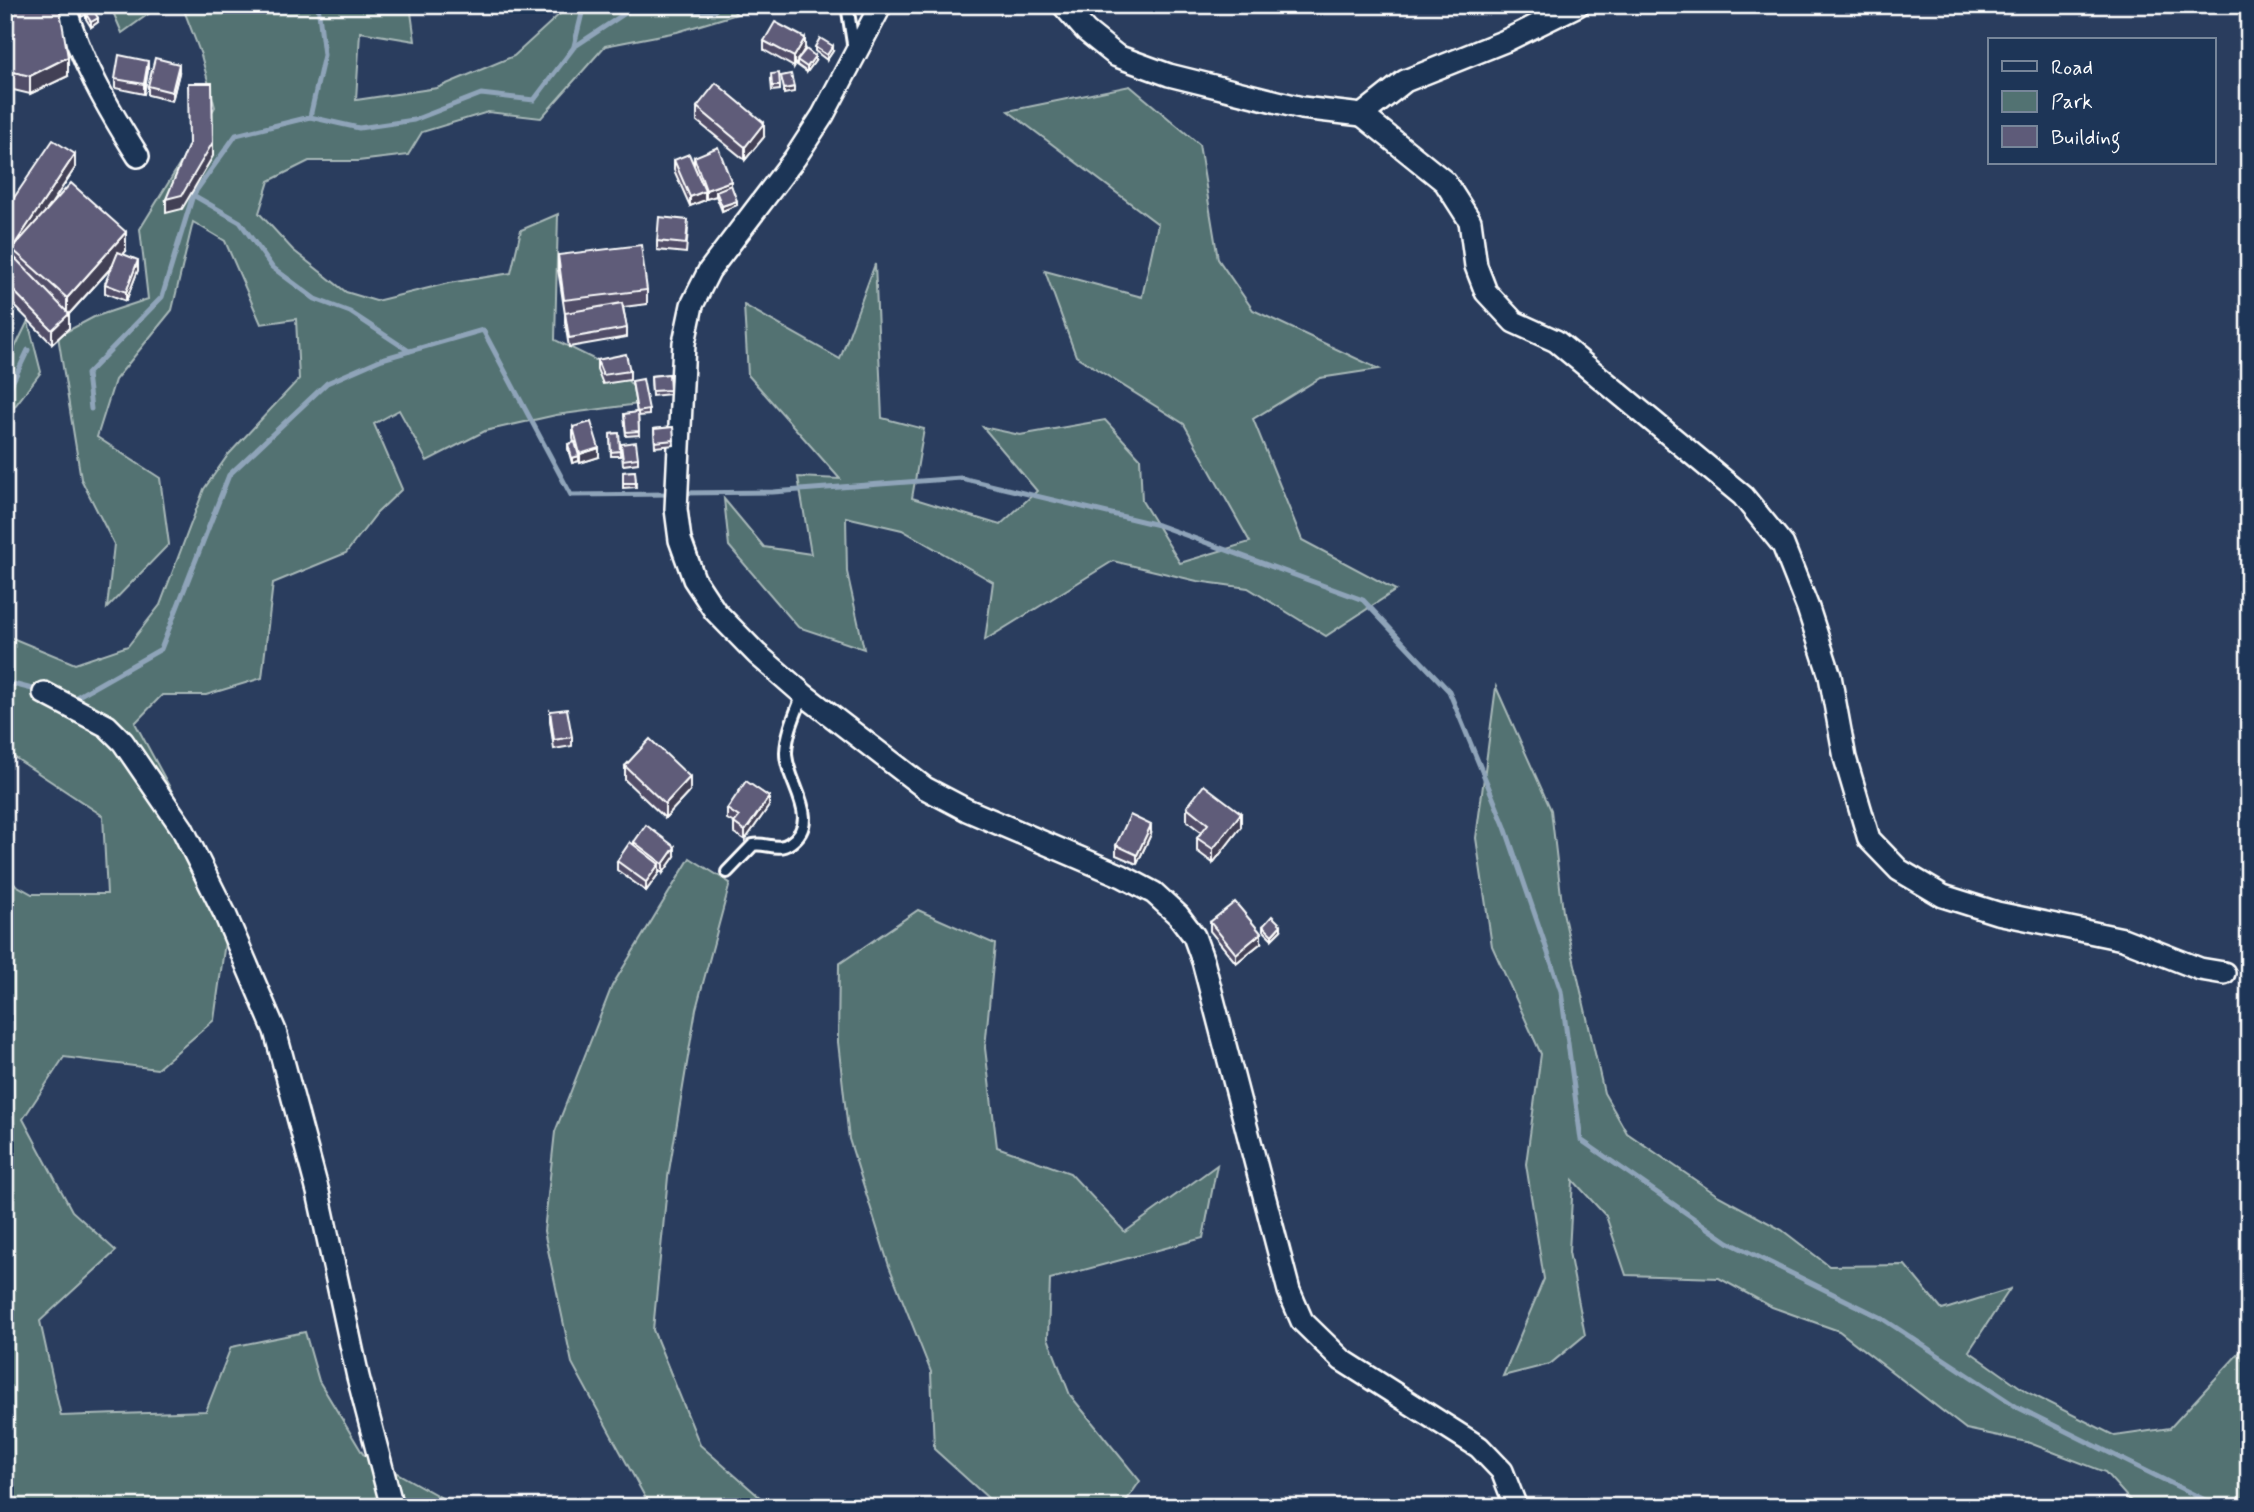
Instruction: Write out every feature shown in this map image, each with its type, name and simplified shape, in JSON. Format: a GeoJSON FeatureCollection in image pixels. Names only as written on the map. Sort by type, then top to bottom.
{"type":"FeatureCollection","features":[{"type":"Feature","properties":{"kind":"street"},"geometry":{"type":"LineString","coordinates":[[64,5],[76,44],[93,83],[138,156]]}},
{"type":"Feature","properties":{"kind":"street"},"geometry":{"type":"LineString","coordinates":[[881,5],[855,56],[795,159],[734,235],[709,271],[692,304],[684,343],[676,509],[680,540],[694,579],[715,611],[757,654],[803,694],[925,788],[967,810],[1122,876],[1154,893],[1178,915],[1194,936],[1203,961],[1289,1291],[1302,1321],[1342,1360],[1479,1447],[1502,1471],[1516,1507]]}},
{"type":"Feature","properties":{"kind":"street"},"geometry":{"type":"LineString","coordinates":[[1063,5],[1086,31],[1117,56],[1169,75],[1302,108],[1362,115],[1445,182],[1470,221],[1476,266],[1486,292],[1514,322],[1556,341],[1734,488],[1783,545],[1808,608],[1829,676],[1845,758],[1869,839],[1899,870],[1943,896],[2123,939],[2200,969],[2224,973]]}},
{"type":"Feature","properties":{"kind":"street"},"geometry":{"type":"LineString","coordinates":[[1362,115],[1405,81],[1505,41],[1578,5]]}},
{"type":"Feature","properties":{"kind":"street"},"geometry":{"type":"LineString","coordinates":[[44,693],[107,726],[123,742],[182,828],[225,914],[275,1031],[318,1192],[358,1377],[392,1507]]}},
{"type":"Feature","properties":{"kind":"lane"},"geometry":{"type":"LineString","coordinates":[[847,5],[855,56]]}},
{"type":"Feature","properties":{"kind":"lane"},"geometry":{"type":"LineString","coordinates":[[1055,5],[1086,31]]}},
{"type":"Feature","properties":{"kind":"lane"},"geometry":{"type":"LineString","coordinates":[[727,873],[753,845],[774,848],[789,845],[798,835],[804,820],[802,803],[789,773],[786,753],[790,726],[803,694]]}},
{"type":"Feature","properties":{"kind":"green space"},"geometry":{"type":"Polygon","coordinates":[[[110,5],[161,5],[122,33],[110,5]]]}},
{"type":"Feature","properties":{"kind":"green space"},"geometry":{"type":"Polygon","coordinates":[[[182,5],[410,5],[415,41],[360,32],[356,100],[437,88],[514,56],[563,11],[565,5],[726,5],[737,14],[677,32],[605,46],[541,118],[488,112],[422,132],[408,155],[358,161],[309,161],[269,181],[259,213],[293,250],[346,292],[376,301],[449,283],[511,273],[521,230],[558,214],[555,340],[622,373],[646,403],[556,415],[485,431],[427,461],[399,410],[374,424],[402,489],[377,513],[346,553],[273,583],[262,678],[206,695],[162,695],[135,723],[182,810],[228,921],[214,1020],[157,1069],[64,1057],[23,1119],[72,1211],[116,1251],[40,1321],[61,1416],[206,1411],[231,1347],[305,1332],[319,1381],[363,1454],[458,1507],[5,1507],[5,879],[32,894],[107,894],[103,816],[5,751],[5,635],[75,664],[128,646],[160,605],[204,489],[228,455],[299,379],[296,319],[261,324],[225,241],[193,222],[172,310],[115,380],[97,437],[160,478],[169,544],[107,608],[114,544],[81,479],[58,336],[94,317],[148,299],[140,229],[215,107],[201,55],[182,5]]]}},
{"type":"Feature","properties":{"kind":"green space"},"geometry":{"type":"Polygon","coordinates":[[[1130,86],[1199,144],[1218,259],[1253,310],[1379,369],[1320,378],[1253,419],[1302,540],[1396,590],[1326,636],[1248,588],[1197,581],[1113,561],[985,640],[993,582],[902,530],[846,517],[847,572],[864,649],[798,627],[729,546],[724,499],[764,547],[811,554],[798,477],[840,479],[748,375],[744,305],[840,359],[875,264],[882,418],[924,429],[912,498],[1000,525],[1037,491],[983,427],[1020,435],[1105,420],[1140,458],[1142,501],[1180,563],[1250,542],[1184,424],[1076,356],[1045,271],[1142,297],[1158,224],[1008,111],[1130,86]]]}},
{"type":"Feature","properties":{"kind":"green space"},"geometry":{"type":"Polygon","coordinates":[[[28,321],[41,372],[5,419],[5,368],[28,321]]]}},
{"type":"Feature","properties":{"kind":"green space"},"geometry":{"type":"Polygon","coordinates":[[[1496,687],[1551,810],[1563,912],[1604,1093],[1627,1133],[1717,1195],[1782,1230],[1829,1266],[1905,1265],[1942,1310],[2010,1289],[1969,1351],[2027,1392],[2115,1436],[2170,1428],[2249,1342],[2249,1507],[2136,1507],[2105,1472],[2027,1442],[1966,1429],[1839,1331],[1772,1307],[1719,1278],[1626,1275],[1606,1216],[1573,1180],[1569,1252],[1585,1335],[1550,1364],[1503,1376],[1544,1279],[1526,1164],[1541,1054],[1492,946],[1476,838],[1496,687]]]}},
{"type":"Feature","properties":{"kind":"green space"},"geometry":{"type":"Polygon","coordinates":[[[690,858],[730,883],[696,1009],[668,1177],[653,1330],[700,1445],[771,1507],[654,1507],[645,1497],[572,1363],[544,1231],[555,1132],[612,986],[690,858]]]}},
{"type":"Feature","properties":{"kind":"green space"},"geometry":{"type":"Polygon","coordinates":[[[918,910],[995,944],[985,1048],[997,1147],[1070,1173],[1125,1232],[1217,1165],[1203,1238],[1050,1279],[1048,1338],[1070,1395],[1140,1481],[1122,1507],[998,1507],[934,1449],[931,1372],[889,1266],[849,1139],[838,1042],[839,964],[918,910]]]}},
{"type":"Feature","properties":{"kind":"building"},"geometry":{"type":"Polygon","coordinates":[[[5,5],[59,5],[68,57],[30,76],[5,70],[5,5]]]}},
{"type":"Feature","properties":{"kind":"building"},"geometry":{"type":"Polygon","coordinates":[[[78,5],[88,5],[89,8],[81,12],[78,5]]]}},
{"type":"Feature","properties":{"kind":"building"},"geometry":{"type":"Polygon","coordinates":[[[93,9],[98,18],[91,22],[86,14],[93,9]]]}},
{"type":"Feature","properties":{"kind":"building"},"geometry":{"type":"Polygon","coordinates":[[[775,22],[805,38],[794,57],[764,41],[775,22]]]}},
{"type":"Feature","properties":{"kind":"building"},"geometry":{"type":"Polygon","coordinates":[[[820,38],[833,46],[827,55],[815,47],[820,38]]]}},
{"type":"Feature","properties":{"kind":"building"},"geometry":{"type":"Polygon","coordinates":[[[806,49],[815,56],[807,67],[797,60],[806,49]]]}},
{"type":"Feature","properties":{"kind":"building"},"geometry":{"type":"Polygon","coordinates":[[[119,55],[148,61],[144,84],[115,79],[119,55]]]}},
{"type":"Feature","properties":{"kind":"building"},"geometry":{"type":"Polygon","coordinates":[[[155,58],[179,64],[172,92],[148,86],[155,58]]]}},
{"type":"Feature","properties":{"kind":"building"},"geometry":{"type":"Polygon","coordinates":[[[779,73],[780,86],[772,86],[771,74],[779,73]]]}},
{"type":"Feature","properties":{"kind":"building"},"geometry":{"type":"Polygon","coordinates":[[[791,74],[794,87],[784,89],[781,76],[791,74]]]}},
{"type":"Feature","properties":{"kind":"building"},"geometry":{"type":"Polygon","coordinates":[[[188,83],[212,83],[213,142],[182,195],[166,199],[189,144],[188,83]]]}},
{"type":"Feature","properties":{"kind":"building"},"geometry":{"type":"Polygon","coordinates":[[[716,83],[764,123],[745,147],[697,107],[716,83]]]}},
{"type":"Feature","properties":{"kind":"building"},"geometry":{"type":"Polygon","coordinates":[[[53,140],[75,154],[5,259],[5,211],[53,140]]]}},
{"type":"Feature","properties":{"kind":"building"},"geometry":{"type":"Polygon","coordinates":[[[718,147],[731,181],[706,190],[694,157],[718,147]]]}},
{"type":"Feature","properties":{"kind":"building"},"geometry":{"type":"Polygon","coordinates":[[[689,154],[705,191],[690,197],[674,160],[689,154]]]}},
{"type":"Feature","properties":{"kind":"building"},"geometry":{"type":"Polygon","coordinates":[[[71,183],[126,232],[67,298],[12,249],[71,183]]]}},
{"type":"Feature","properties":{"kind":"building"},"geometry":{"type":"Polygon","coordinates":[[[731,185],[737,201],[722,206],[716,191],[731,185]]]}},
{"type":"Feature","properties":{"kind":"building"},"geometry":{"type":"Polygon","coordinates":[[[659,217],[688,220],[686,244],[657,241],[659,217]]]}},
{"type":"Feature","properties":{"kind":"building"},"geometry":{"type":"Polygon","coordinates":[[[641,245],[647,290],[564,300],[558,255],[641,245]]]}},
{"type":"Feature","properties":{"kind":"building"},"geometry":{"type":"Polygon","coordinates":[[[118,252],[138,260],[126,292],[105,284],[118,252]]]}},
{"type":"Feature","properties":{"kind":"building"},"geometry":{"type":"Polygon","coordinates":[[[14,257],[69,314],[52,330],[5,282],[5,266],[14,257]]]}},
{"type":"Feature","properties":{"kind":"building"},"geometry":{"type":"Polygon","coordinates":[[[622,303],[627,328],[569,338],[565,313],[622,303]]]}},
{"type":"Feature","properties":{"kind":"building"},"geometry":{"type":"Polygon","coordinates":[[[626,354],[630,371],[603,375],[597,360],[626,354]]]}},
{"type":"Feature","properties":{"kind":"building"},"geometry":{"type":"Polygon","coordinates":[[[669,374],[670,390],[652,391],[651,376],[669,374]]]}},
{"type":"Feature","properties":{"kind":"building"},"geometry":{"type":"Polygon","coordinates":[[[643,379],[649,410],[637,412],[632,381],[643,379]]]}},
{"type":"Feature","properties":{"kind":"building"},"geometry":{"type":"Polygon","coordinates":[[[638,412],[639,431],[626,432],[624,414],[638,412]]]}},
{"type":"Feature","properties":{"kind":"building"},"geometry":{"type":"Polygon","coordinates":[[[591,422],[599,448],[580,454],[573,427],[591,422]]]}},
{"type":"Feature","properties":{"kind":"building"},"geometry":{"type":"Polygon","coordinates":[[[673,427],[674,440],[655,442],[654,429],[673,427]]]}},
{"type":"Feature","properties":{"kind":"building"},"geometry":{"type":"Polygon","coordinates":[[[619,433],[620,451],[611,452],[610,434],[619,433]]]}},
{"type":"Feature","properties":{"kind":"building"},"geometry":{"type":"Polygon","coordinates":[[[575,442],[579,456],[572,458],[568,444],[575,442]]]}},
{"type":"Feature","properties":{"kind":"building"},"geometry":{"type":"Polygon","coordinates":[[[636,442],[638,458],[623,460],[621,444],[636,442]]]}},
{"type":"Feature","properties":{"kind":"building"},"geometry":{"type":"Polygon","coordinates":[[[635,471],[636,483],[623,483],[623,472],[635,471]]]}},
{"type":"Feature","properties":{"kind":"building"},"geometry":{"type":"Polygon","coordinates":[[[567,709],[572,737],[554,740],[550,711],[567,709]]]}},
{"type":"Feature","properties":{"kind":"building"},"geometry":{"type":"Polygon","coordinates":[[[650,739],[690,777],[665,804],[625,766],[650,739]]]}},
{"type":"Feature","properties":{"kind":"building"},"geometry":{"type":"Polygon","coordinates":[[[746,781],[769,797],[745,831],[734,823],[739,817],[727,809],[746,781]]]}},
{"type":"Feature","properties":{"kind":"building"},"geometry":{"type":"Polygon","coordinates":[[[1204,785],[1241,813],[1213,849],[1197,838],[1208,824],[1187,807],[1204,785]]]}},
{"type":"Feature","properties":{"kind":"building"},"geometry":{"type":"Polygon","coordinates":[[[1130,815],[1151,825],[1137,855],[1116,845],[1130,815]]]}},
{"type":"Feature","properties":{"kind":"building"},"geometry":{"type":"Polygon","coordinates":[[[646,825],[675,847],[663,864],[634,842],[646,825]]]}},
{"type":"Feature","properties":{"kind":"building"},"geometry":{"type":"Polygon","coordinates":[[[630,842],[659,864],[646,882],[617,861],[630,842]]]}},
{"type":"Feature","properties":{"kind":"building"},"geometry":{"type":"Polygon","coordinates":[[[1235,902],[1261,933],[1236,954],[1210,922],[1235,902]]]}},
{"type":"Feature","properties":{"kind":"building"},"geometry":{"type":"Polygon","coordinates":[[[1272,916],[1281,925],[1272,935],[1263,926],[1272,916]]]}},
{"type":"Feature","properties":{"kind":"waterway"},"geometry":{"type":"LineString","coordinates":[[310,117],[324,55],[318,5]]}},
{"type":"Feature","properties":{"kind":"waterway"},"geometry":{"type":"LineString","coordinates":[[574,46],[584,5]]}},
{"type":"Feature","properties":{"kind":"waterway"},"geometry":{"type":"LineString","coordinates":[[409,351],[350,312],[315,299],[272,267],[240,222],[193,195],[236,135],[310,117],[359,128],[414,120],[481,94],[534,100],[574,47],[630,10],[715,11]]}},
{"type":"Feature","properties":{"kind":"waterway"},"geometry":{"type":"LineString","coordinates":[[91,409],[87,374],[162,297],[193,195]]}},
{"type":"Feature","properties":{"kind":"waterway"},"geometry":{"type":"LineString","coordinates":[[73,699],[161,649],[229,475],[327,383],[382,359],[483,330],[571,495],[672,494]]}},
{"type":"Feature","properties":{"kind":"waterway"},"geometry":{"type":"LineString","coordinates":[[5,398],[28,350]]}},
{"type":"Feature","properties":{"kind":"waterway"},"geometry":{"type":"LineString","coordinates":[[681,493],[773,492],[961,478],[1158,525],[1363,600],[1449,691],[1505,827],[1561,991],[1581,1140],[1728,1242],[1880,1317],[2017,1407],[2219,1507]]}},
{"type":"Feature","properties":{"kind":"waterway"},"geometry":{"type":"LineString","coordinates":[[5,682],[40,691]]}}]}
